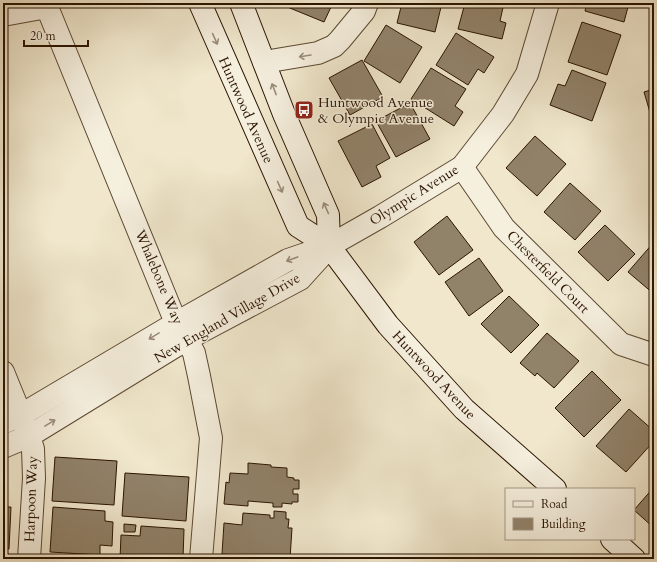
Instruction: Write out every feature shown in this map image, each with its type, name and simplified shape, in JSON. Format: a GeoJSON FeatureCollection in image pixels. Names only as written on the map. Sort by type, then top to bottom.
{"type":"FeatureCollection","features":[{"type":"Feature","properties":{"kind":"street","name":"Huntwood Avenue"},"geometry":{"type":"LineString","coordinates":[[200,3],[298,226],[329,246],[388,325],[464,409],[554,488]]}},
{"type":"Feature","properties":{"kind":"street"},"geometry":{"type":"LineString","coordinates":[[241,3],[284,114],[328,214],[329,246]]}},
{"type":"Feature","properties":{"kind":"street"},"geometry":{"type":"LineString","coordinates":[[264,62],[318,53],[334,46],[364,11],[367,3]]}},
{"type":"Feature","properties":{"kind":"street","name":"Olympic Avenue"},"geometry":{"type":"LineString","coordinates":[[329,246],[462,167],[503,114],[527,74],[548,3]]}},
{"type":"Feature","properties":{"kind":"street","name":"Whalebone Way"},"geometry":{"type":"LineString","coordinates":[[3,15],[46,5],[172,313],[194,353],[211,438],[201,559]]}},
{"type":"Feature","properties":{"kind":"street","name":"Chesterfield Court"},"geometry":{"type":"LineString","coordinates":[[462,167],[504,228],[620,344],[654,355]]}},
{"type":"Feature","properties":{"kind":"street","name":"New England Village Drive"},"geometry":{"type":"LineString","coordinates":[[12,419],[182,331],[300,279],[329,246]]}},
{"type":"Feature","properties":{"kind":"street","name":"New England Village Drive"},"geometry":{"type":"LineString","coordinates":[[3,447],[29,436],[182,331]]}},
{"type":"Feature","properties":{"kind":"street","name":"Harpoon Way"},"geometry":{"type":"LineString","coordinates":[[3,372],[16,405],[12,419],[29,436],[32,449],[34,478],[28,559]]}},
{"type":"Feature","properties":{"kind":"street"},"geometry":{"type":"LineString","coordinates":[[613,540],[634,559]]}},
{"type":"Feature","properties":{"kind":"building"},"geometry":{"type":"Polygon","coordinates":[[[280,3],[324,3],[331,7],[324,22],[280,3]]]}},
{"type":"Feature","properties":{"kind":"building"},"geometry":{"type":"Polygon","coordinates":[[[402,3],[442,3],[435,32],[397,23],[402,3]]]}},
{"type":"Feature","properties":{"kind":"building"},"geometry":{"type":"Polygon","coordinates":[[[465,3],[504,3],[500,21],[506,23],[502,39],[458,29],[465,3]]]}},
{"type":"Feature","properties":{"kind":"building"},"geometry":{"type":"Polygon","coordinates":[[[587,3],[629,3],[624,22],[585,11],[587,3]]]}},
{"type":"Feature","properties":{"kind":"building"},"geometry":{"type":"Polygon","coordinates":[[[582,22],[621,35],[607,75],[568,62],[582,22]]]}},
{"type":"Feature","properties":{"kind":"building"},"geometry":{"type":"Polygon","coordinates":[[[386,25],[422,47],[400,83],[364,61],[386,25]]]}},
{"type":"Feature","properties":{"kind":"building"},"geometry":{"type":"Polygon","coordinates":[[[456,33],[494,57],[484,73],[478,69],[468,85],[436,65],[456,33]]]}},
{"type":"Feature","properties":{"kind":"building"},"geometry":{"type":"Polygon","coordinates":[[[362,60],[383,97],[350,115],[329,78],[362,60]]]}},
{"type":"Feature","properties":{"kind":"building"},"geometry":{"type":"Polygon","coordinates":[[[431,68],[466,89],[455,106],[463,112],[454,126],[411,99],[431,68]]]}},
{"type":"Feature","properties":{"kind":"building"},"geometry":{"type":"Polygon","coordinates":[[[572,70],[606,83],[592,121],[550,105],[558,84],[565,86],[572,70]]]}},
{"type":"Feature","properties":{"kind":"building"},"geometry":{"type":"Polygon","coordinates":[[[654,89],[654,126],[644,92],[654,89]]]}},
{"type":"Feature","properties":{"kind":"building"},"geometry":{"type":"Polygon","coordinates":[[[410,103],[430,139],[396,157],[376,121],[410,103]]]}},
{"type":"Feature","properties":{"kind":"building"},"geometry":{"type":"Polygon","coordinates":[[[372,124],[390,158],[376,166],[381,177],[362,187],[338,141],[372,124]]]}},
{"type":"Feature","properties":{"kind":"building"},"geometry":{"type":"Polygon","coordinates":[[[535,136],[566,164],[537,196],[506,168],[535,136]]]}},
{"type":"Feature","properties":{"kind":"building"},"geometry":{"type":"Polygon","coordinates":[[[570,183],[601,211],[575,240],[544,212],[570,183]]]}},
{"type":"Feature","properties":{"kind":"building"},"geometry":{"type":"Polygon","coordinates":[[[447,216],[473,250],[439,275],[414,242],[447,216]]]}},
{"type":"Feature","properties":{"kind":"building"},"geometry":{"type":"Polygon","coordinates":[[[605,225],[635,254],[608,281],[578,252],[605,225]]]}},
{"type":"Feature","properties":{"kind":"building"},"geometry":{"type":"Polygon","coordinates":[[[654,242],[654,294],[628,272],[654,242]]]}},
{"type":"Feature","properties":{"kind":"building"},"geometry":{"type":"Polygon","coordinates":[[[479,258],[503,291],[469,316],[445,282],[479,258]]]}},
{"type":"Feature","properties":{"kind":"building"},"geometry":{"type":"Polygon","coordinates":[[[509,296],[539,325],[511,353],[481,324],[509,296]]]}},
{"type":"Feature","properties":{"kind":"building"},"geometry":{"type":"Polygon","coordinates":[[[547,333],[579,361],[554,388],[537,373],[535,376],[520,363],[547,333]]]}},
{"type":"Feature","properties":{"kind":"building"},"geometry":{"type":"Polygon","coordinates":[[[592,371],[621,400],[584,437],[555,408],[592,371]]]}},
{"type":"Feature","properties":{"kind":"building"},"geometry":{"type":"Polygon","coordinates":[[[629,409],[654,431],[654,441],[626,472],[596,446],[629,409]]]}},
{"type":"Feature","properties":{"kind":"building"},"geometry":{"type":"Polygon","coordinates":[[[55,457],[117,461],[114,505],[52,501],[55,457]]]}},
{"type":"Feature","properties":{"kind":"building"},"geometry":{"type":"Polygon","coordinates":[[[248,463],[287,468],[287,477],[294,478],[294,480],[299,480],[299,489],[293,489],[293,494],[298,494],[298,502],[292,502],[292,504],[282,503],[282,507],[273,507],[273,503],[248,501],[248,506],[224,504],[226,482],[229,483],[230,473],[248,474],[248,463]]]}},
{"type":"Feature","properties":{"kind":"building"},"geometry":{"type":"Polygon","coordinates":[[[125,473],[189,477],[186,521],[122,516],[125,473]]]}},
{"type":"Feature","properties":{"kind":"building"},"geometry":{"type":"Polygon","coordinates":[[[654,487],[654,528],[635,511],[635,509],[654,487]]]}},
{"type":"Feature","properties":{"kind":"building"},"geometry":{"type":"Polygon","coordinates":[[[3,507],[11,507],[9,549],[3,549],[3,507]]]}},
{"type":"Feature","properties":{"kind":"building"},"geometry":{"type":"Polygon","coordinates":[[[53,507],[105,511],[105,521],[113,522],[112,546],[100,545],[100,555],[50,552],[53,507]]]}},
{"type":"Feature","properties":{"kind":"building"},"geometry":{"type":"Polygon","coordinates":[[[274,511],[286,512],[286,519],[289,519],[288,528],[292,528],[290,559],[222,554],[224,523],[242,525],[243,513],[270,515],[270,518],[274,518],[274,511]]]}},
{"type":"Feature","properties":{"kind":"building"},"geometry":{"type":"Polygon","coordinates":[[[124,524],[136,525],[135,532],[124,532],[124,524]]]}},
{"type":"Feature","properties":{"kind":"building"},"geometry":{"type":"Polygon","coordinates":[[[141,526],[184,529],[183,559],[120,559],[121,535],[140,536],[141,526]]]}},
{"type":"Feature","properties":{"kind":"building"},"geometry":{"type":"Polygon","coordinates":[[[3,554],[9,554],[8,559],[3,559],[3,554]]]}},
{"type":"Feature","properties":{"kind":"building"},"geometry":{"type":"Polygon","coordinates":[[[49,556],[80,559],[48,559],[49,556]]]}},
{"type":"Feature","properties":{"kind":"place","name":"Huntwood Avenue & Olympic Avenue"},"geometry":{"type":"Point","coordinates":[304,110]}}]}
